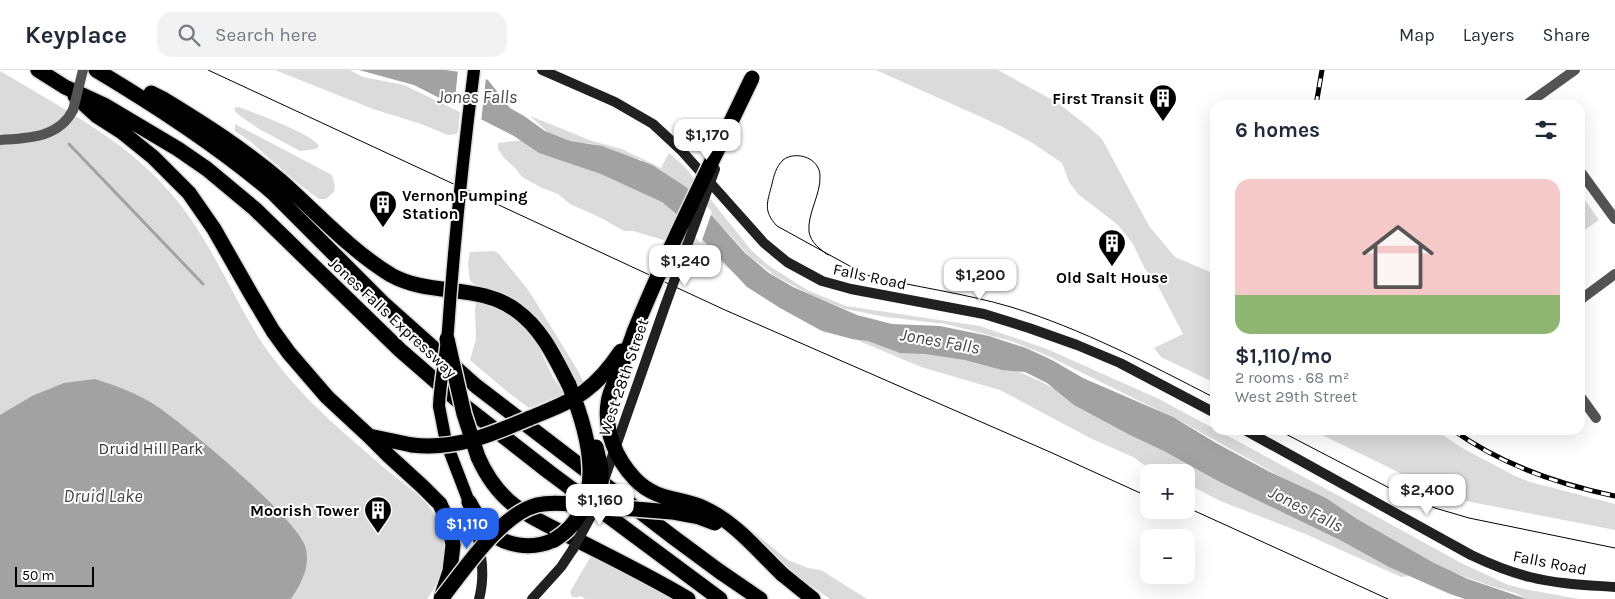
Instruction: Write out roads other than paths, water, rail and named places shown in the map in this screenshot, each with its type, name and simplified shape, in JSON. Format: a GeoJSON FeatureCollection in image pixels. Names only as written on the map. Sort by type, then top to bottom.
{"type":"FeatureCollection","features":[{"type":"Feature","properties":{"kind":"highway","name":"Jones Falls Expressway"},"geometry":{"type":"LineString","coordinates":[[38,70],[65,87],[104,105],[178,148],[207,169],[255,209],[400,350],[462,404],[557,478],[720,599]]}},
{"type":"Feature","properties":{"kind":"highway","name":"Jones Falls Expressway"},"geometry":{"type":"LineString","coordinates":[[96,70],[158,108],[226,154],[272,192],[371,290],[444,358],[513,415],[718,571],[760,599]]}},
{"type":"Feature","properties":{"kind":"highway"},"geometry":{"type":"LineString","coordinates":[[753,74],[643,311],[612,388],[608,402],[608,429],[615,448],[628,472],[636,481],[666,499],[695,505],[720,517],[782,574]]}},
{"type":"Feature","properties":{"kind":"highway"},"geometry":{"type":"LineString","coordinates":[[110,78],[163,99],[233,144],[281,182],[352,246],[376,265],[394,276],[412,284],[492,297],[516,309],[527,318],[546,343],[579,401],[591,428],[600,462],[601,491]]}},
{"type":"Feature","properties":{"kind":"highway"},"geometry":{"type":"LineString","coordinates":[[65,87],[97,116],[122,132],[153,157],[189,193],[214,229],[250,294],[281,343],[318,388],[440,504],[452,536],[453,557],[450,572],[440,599]]}},
{"type":"Feature","properties":{"kind":"highway"},"geometry":{"type":"LineString","coordinates":[[369,436],[432,447],[468,442],[570,401],[603,375],[615,360],[643,311]]}},
{"type":"Feature","properties":{"kind":"highway"},"geometry":{"type":"LineString","coordinates":[[447,338],[464,414],[478,457],[490,479],[500,492],[514,505],[549,526],[631,567],[688,599]]}},
{"type":"Feature","properties":{"kind":"highway"},"geometry":{"type":"LineString","coordinates":[[469,502],[486,528],[502,540],[522,546],[544,544],[554,540],[573,525],[582,507],[590,481],[590,462],[583,423],[569,385]]}},
{"type":"Feature","properties":{"kind":"highway"},"geometry":{"type":"LineString","coordinates":[[440,599],[485,544],[508,520],[538,505],[556,503],[672,512],[699,517],[723,528],[813,599]]}},
{"type":"Feature","properties":{"kind":"main road"},"geometry":{"type":"LineString","coordinates":[[474,70],[459,192],[447,338],[439,406],[446,442],[469,502],[480,547],[482,588],[479,599]]}},
{"type":"Feature","properties":{"kind":"main road","name":"Falls Road"},"geometry":{"type":"LineString","coordinates":[[542,70],[616,102],[653,124],[681,150],[775,254],[804,272],[822,281],[851,289],[984,314],[1037,331],[1120,363],[1210,411]]}},
{"type":"Feature","properties":{"kind":"main road","name":"West 28th Street"},"geometry":{"type":"LineString","coordinates":[[532,599],[561,566],[573,549],[591,516],[686,247],[753,74]]}},
{"type":"Feature","properties":{"kind":"main road","name":"Falls Road"},"geometry":{"type":"LineString","coordinates":[[1254,435],[1471,555],[1496,566],[1536,578],[1583,585],[1615,587]]}},
{"type":"Feature","properties":{"kind":"street"},"geometry":{"type":"LineString","coordinates":[[0,140],[33,137],[53,131],[66,121],[74,110],[83,70]]}},
{"type":"Feature","properties":{"kind":"street"},"geometry":{"type":"LineString","coordinates":[[1534,100],[1575,70]]}},
{"type":"Feature","properties":{"kind":"street"},"geometry":{"type":"LineString","coordinates":[[1585,181],[1615,220]]}},
{"type":"Feature","properties":{"kind":"street"},"geometry":{"type":"LineString","coordinates":[[1585,296],[1615,274]]}},
{"type":"Feature","properties":{"kind":"street"},"geometry":{"type":"LineString","coordinates":[[1585,403],[1596,418]]}},
{"type":"Feature","properties":{"kind":"water","name":"Jones Falls"},"geometry":{"type":"Polygon","coordinates":[[[359,70],[445,70],[468,73],[488,80],[510,108],[545,131],[570,141],[602,146],[652,165],[686,187],[745,253],[769,273],[793,287],[857,315],[892,324],[940,326],[989,336],[1026,348],[1083,378],[1173,417],[1268,471],[1326,498],[1357,519],[1434,563],[1468,579],[1527,599],[1465,599],[1389,567],[1340,540],[1220,482],[1195,468],[1195,464],[1187,464],[1074,405],[1047,383],[1025,372],[1002,370],[965,360],[925,354],[900,353],[868,341],[822,331],[747,287],[686,222],[662,202],[601,174],[539,153],[514,136],[414,85],[359,70]]]}},
{"type":"Feature","properties":{"kind":"water","name":"Druid Lake"},"geometry":{"type":"Polygon","coordinates":[[[95,379],[143,398],[172,417],[241,475],[285,518],[299,536],[306,549],[307,556],[304,576],[291,599],[0,599],[0,415],[32,396],[64,383],[95,379]]]}},
{"type":"Feature","properties":{"kind":"waterway"},"geometry":{"type":"LineString","coordinates":[[69,144],[203,284]]}},
{"type":"Feature","properties":{"kind":"tram line"},"geometry":{"type":"LineString","coordinates":[[208,70],[725,310],[1140,493]]}},
{"type":"Feature","properties":{"kind":"tram line"},"geometry":{"type":"LineString","coordinates":[[800,156],[812,160],[819,170],[820,183],[810,218],[809,232],[814,243],[824,252],[777,226],[768,211],[767,206],[777,168],[788,157],[800,156]]}},
{"type":"Feature","properties":{"kind":"tram line"},"geometry":{"type":"LineString","coordinates":[[824,252],[828,255]]}},
{"type":"Feature","properties":{"kind":"tram line"},"geometry":{"type":"LineString","coordinates":[[824,252],[866,275],[1011,307],[1064,326],[1115,348],[1210,396]]}},
{"type":"Feature","properties":{"kind":"tram line"},"geometry":{"type":"LineString","coordinates":[[1288,435],[1401,494],[1435,508],[1469,518],[1615,548]]}},
{"type":"Feature","properties":{"kind":"tram line"},"geometry":{"type":"LineString","coordinates":[[1195,511],[1388,599]]}},
{"type":"Feature","properties":{"kind":"railway"},"geometry":{"type":"LineString","coordinates":[[1317,100],[1322,70]]}},
{"type":"Feature","properties":{"kind":"railway"},"geometry":{"type":"LineString","coordinates":[[1461,435],[1491,453],[1531,472],[1572,486],[1615,496]]}},
{"type":"Feature","properties":{"kind":"place","name":"First Transit"},"geometry":{"type":"Point","coordinates":[1163,122]}},
{"type":"Feature","properties":{"kind":"place","name":"Vernon Pumping Station"},"geometry":{"type":"Point","coordinates":[383,228]}},
{"type":"Feature","properties":{"kind":"place","name":"Old Salt House"},"geometry":{"type":"Point","coordinates":[1112,267]}},
{"type":"Feature","properties":{"kind":"place","name":"Moorish Tower"},"geometry":{"type":"Point","coordinates":[378,534]}},
{"type":"Feature","properties":{"kind":"park label","name":"Druid Hill Park"},"geometry":{"type":"Point","coordinates":[151,448]}}]}
